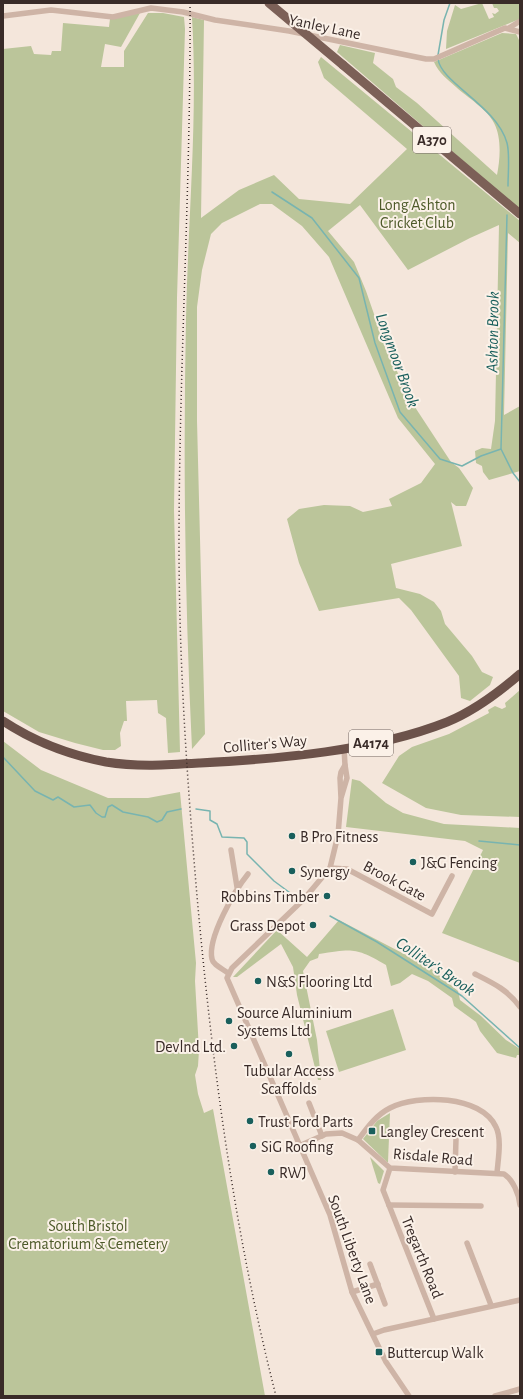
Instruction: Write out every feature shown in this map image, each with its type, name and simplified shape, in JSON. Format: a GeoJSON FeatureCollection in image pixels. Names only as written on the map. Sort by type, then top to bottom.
{"type":"FeatureCollection","features":[{"type":"Feature","properties":{"kind":"highway","name":"Colliter's Way"},"geometry":{"type":"LineString","coordinates":[[3,721],[48,746],[68,753],[108,762],[136,766],[289,757],[409,735],[449,721],[482,703],[520,674]]}},
{"type":"Feature","properties":{"kind":"main road","name":"A370"},"geometry":{"type":"LineString","coordinates":[[269,3],[520,214]]}},
{"type":"Feature","properties":{"kind":"street","name":"Yanley Lane"},"geometry":{"type":"LineString","coordinates":[[3,16],[51,10],[113,17],[151,8],[183,12],[215,20],[289,31],[423,59],[437,57],[494,32],[509,28]]}},
{"type":"Feature","properties":{"kind":"street"},"geometry":{"type":"LineString","coordinates":[[509,28],[520,21]]}},
{"type":"Feature","properties":{"kind":"street"},"geometry":{"type":"LineString","coordinates":[[509,28],[520,32]]}},
{"type":"Feature","properties":{"kind":"street"},"geometry":{"type":"LineString","coordinates":[[248,874],[237,887],[220,922],[213,947],[212,959],[215,963],[228,972],[304,899],[330,868],[338,835],[341,798],[340,772],[345,765],[344,748]]}},
{"type":"Feature","properties":{"kind":"street"},"geometry":{"type":"LineString","coordinates":[[231,850],[237,887]]}},
{"type":"Feature","properties":{"kind":"street","name":"Brook Gate"},"geometry":{"type":"LineString","coordinates":[[330,868],[348,869],[432,914],[452,876]]}},
{"type":"Feature","properties":{"kind":"street","name":"South Liberty Lane"},"geometry":{"type":"LineString","coordinates":[[228,972],[227,978],[330,1215],[352,1292],[386,1362],[409,1396]]}},
{"type":"Feature","properties":{"kind":"street"},"geometry":{"type":"LineString","coordinates":[[475,974],[503,988],[512,996],[520,1007]]}},
{"type":"Feature","properties":{"kind":"street"},"geometry":{"type":"LineString","coordinates":[[358,1140],[375,1119],[395,1106],[422,1100],[444,1099],[458,1102],[486,1115],[494,1123],[497,1129],[498,1144],[497,1173],[508,1176],[520,1196],[520,1205]]}},
{"type":"Feature","properties":{"kind":"street"},"geometry":{"type":"LineString","coordinates":[[309,1103],[322,1136]]}},
{"type":"Feature","properties":{"kind":"street","name":"Risdale Road"},"geometry":{"type":"LineString","coordinates":[[299,1146],[322,1136],[342,1133],[352,1136],[358,1140],[390,1168],[497,1173]]}},
{"type":"Feature","properties":{"kind":"street"},"geometry":{"type":"LineString","coordinates":[[455,1172],[456,1139]]}},
{"type":"Feature","properties":{"kind":"street","name":"Tregarth Road"},"geometry":{"type":"LineString","coordinates":[[390,1168],[383,1187],[434,1318]]}},
{"type":"Feature","properties":{"kind":"street","name":"Tregarth Road"},"geometry":{"type":"LineString","coordinates":[[389,1205],[481,1206]]}},
{"type":"Feature","properties":{"kind":"street"},"geometry":{"type":"LineString","coordinates":[[467,1243],[491,1305]]}},
{"type":"Feature","properties":{"kind":"street"},"geometry":{"type":"LineString","coordinates":[[370,1264],[385,1304]]}},
{"type":"Feature","properties":{"kind":"street"},"geometry":{"type":"LineString","coordinates":[[352,1292],[378,1284]]}},
{"type":"Feature","properties":{"kind":"street"},"geometry":{"type":"LineString","coordinates":[[373,1334],[434,1318],[520,1300]]}},
{"type":"Feature","properties":{"kind":"street"},"geometry":{"type":"LineString","coordinates":[[495,1396],[520,1389]]}},
{"type":"Feature","properties":{"kind":"green space"},"geometry":{"type":"Polygon","coordinates":[[[482,3],[489,19],[494,17],[492,13],[495,14],[499,11],[497,8],[494,8],[492,3],[520,3],[520,19],[446,49],[447,31],[455,5],[461,9],[482,3]]]}},
{"type":"Feature","properties":{"kind":"green space"},"geometry":{"type":"Polygon","coordinates":[[[140,13],[121,47],[105,44],[101,67],[124,67],[124,51],[148,13],[163,13],[184,17],[185,29],[177,298],[174,510],[180,752],[168,753],[166,718],[158,713],[157,700],[126,701],[127,721],[124,721],[120,733],[121,746],[115,750],[103,750],[39,732],[3,711],[3,49],[31,46],[34,54],[51,55],[52,51],[61,51],[63,23],[109,27],[110,19],[140,13]]]}},
{"type":"Feature","properties":{"kind":"green space","name":"Long Ashton Cricket Club"},"geometry":{"type":"Polygon","coordinates":[[[192,17],[204,20],[201,218],[239,190],[274,175],[299,199],[350,204],[407,149],[324,78],[318,62],[321,57],[520,221],[520,243],[508,233],[504,415],[520,406],[520,471],[489,480],[483,472],[482,466],[476,463],[475,451],[482,448],[491,449],[495,421],[499,225],[470,238],[408,270],[360,205],[328,231],[354,262],[383,340],[409,398],[451,462],[459,468],[473,488],[466,506],[456,506],[451,502],[462,546],[391,564],[396,588],[420,594],[434,602],[441,611],[445,624],[472,656],[482,672],[493,677],[490,685],[470,701],[461,698],[459,676],[411,610],[399,598],[319,611],[299,563],[287,519],[299,509],[324,505],[350,506],[363,512],[392,506],[389,499],[421,483],[435,464],[398,418],[329,257],[302,226],[272,204],[260,204],[222,223],[211,234],[202,270],[197,307],[197,421],[205,734],[192,749],[186,587],[185,373],[194,93],[192,17]]]}},
{"type":"Feature","properties":{"kind":"green space"},"geometry":{"type":"Polygon","coordinates":[[[502,33],[516,34],[520,42],[520,210],[337,52],[340,45],[375,53],[373,63],[393,79],[396,87],[417,103],[497,175],[499,163],[499,142],[497,129],[494,123],[487,113],[444,76],[434,62],[502,33]]]}},
{"type":"Feature","properties":{"kind":"green space"},"geometry":{"type":"Polygon","coordinates":[[[520,690],[520,817],[461,815],[426,808],[382,783],[399,756],[412,747],[449,734],[489,713],[488,710],[495,706],[502,709],[506,707],[505,703],[520,690]]]}},
{"type":"Feature","properties":{"kind":"green space","name":"South Bristol Crematorium & Cemetery"},"geometry":{"type":"Polygon","coordinates":[[[3,741],[41,770],[108,798],[148,798],[180,792],[196,963],[195,981],[199,1050],[198,1066],[195,1075],[198,1094],[204,1113],[213,1109],[265,1396],[3,1396],[3,741]]]}},
{"type":"Feature","properties":{"kind":"green space"},"geometry":{"type":"Polygon","coordinates":[[[352,779],[360,781],[386,803],[403,813],[444,824],[520,828],[520,963],[442,933],[483,850],[465,841],[346,827],[352,779]]]}},
{"type":"Feature","properties":{"kind":"green space"},"geometry":{"type":"Polygon","coordinates":[[[339,920],[429,967],[458,991],[460,1000],[481,1016],[506,1040],[520,1049],[520,1055],[517,1055],[516,1058],[497,1053],[480,1031],[476,1022],[454,1006],[452,998],[428,981],[412,974],[400,983],[391,986],[386,965],[360,952],[339,951],[319,954],[318,958],[310,961],[303,971],[317,1040],[321,1080],[318,1080],[297,995],[293,967],[281,944],[237,977],[233,977],[277,930],[307,957],[339,920]]]}},
{"type":"Feature","properties":{"kind":"green space"},"geometry":{"type":"Polygon","coordinates":[[[393,1009],[406,1050],[339,1072],[326,1031],[393,1009]]]}},
{"type":"Feature","properties":{"kind":"green space"},"geometry":{"type":"Polygon","coordinates":[[[390,1113],[387,1162],[363,1139],[377,1121],[390,1113]]]}},
{"type":"Feature","properties":{"kind":"green space"},"geometry":{"type":"Polygon","coordinates":[[[370,1157],[384,1171],[380,1184],[378,1183],[370,1157]]]}},
{"type":"Feature","properties":{"kind":"waterway","name":"Ashton Brook"},"geometry":{"type":"LineString","coordinates":[[438,55],[444,20],[450,3]]}},
{"type":"Feature","properties":{"kind":"waterway","name":"Ashton Brook"},"geometry":{"type":"LineString","coordinates":[[438,59],[441,68],[482,106],[501,130],[508,148],[508,186]]}},
{"type":"Feature","properties":{"kind":"waterway","name":"Longmoor Brook"},"geometry":{"type":"LineString","coordinates":[[272,192],[312,218],[359,278],[375,343],[400,412],[440,459],[462,466],[481,456],[501,449],[513,473],[520,482]]}},
{"type":"Feature","properties":{"kind":"waterway","name":"Ashton Brook"},"geometry":{"type":"LineString","coordinates":[[501,449],[507,215]]}},
{"type":"Feature","properties":{"kind":"waterway","name":"Colliter's Brook"},"geometry":{"type":"LineString","coordinates":[[3,757],[35,791],[53,800],[58,797],[74,807],[90,805],[96,813],[102,817],[105,817],[108,807],[112,805],[123,812],[148,817],[157,822],[162,820],[167,812],[181,809]]}},
{"type":"Feature","properties":{"kind":"waterway","name":"Colliter's Brook"},"geometry":{"type":"LineString","coordinates":[[196,809],[210,811],[210,820],[217,824],[222,837],[244,838],[247,842],[247,854],[274,881],[297,898]]}},
{"type":"Feature","properties":{"kind":"waterway"},"geometry":{"type":"LineString","coordinates":[[479,841],[520,845]]}},
{"type":"Feature","properties":{"kind":"waterway","name":"Colliter's Brook"},"geometry":{"type":"LineString","coordinates":[[330,916],[377,942],[462,996],[520,1048]]}},
{"type":"Feature","properties":{"kind":"railway"},"geometry":{"type":"LineString","coordinates":[[190,3],[189,139],[181,409],[179,545],[180,633],[187,764],[193,852],[203,959],[226,1148],[248,1272],[276,1396]]}},
{"type":"Feature","properties":{"kind":"place","name":"B Pro Fitness"},"geometry":{"type":"Point","coordinates":[292,836]}},
{"type":"Feature","properties":{"kind":"place","name":"J&G Fencing"},"geometry":{"type":"Point","coordinates":[413,862]}},
{"type":"Feature","properties":{"kind":"place","name":"Synergy"},"geometry":{"type":"Point","coordinates":[292,871]}},
{"type":"Feature","properties":{"kind":"place","name":"Robbins Timber"},"geometry":{"type":"Point","coordinates":[327,896]}},
{"type":"Feature","properties":{"kind":"place","name":"Grass Depot"},"geometry":{"type":"Point","coordinates":[313,925]}},
{"type":"Feature","properties":{"kind":"place","name":"N&S Flooring Ltd"},"geometry":{"type":"Point","coordinates":[258,981]}},
{"type":"Feature","properties":{"kind":"place","name":"Source Aluminium Systems Ltd"},"geometry":{"type":"Point","coordinates":[229,1021]}},
{"type":"Feature","properties":{"kind":"place","name":"Devlnd Ltd."},"geometry":{"type":"Point","coordinates":[234,1046]}},
{"type":"Feature","properties":{"kind":"place","name":"Tubular Access Scaffolds"},"geometry":{"type":"Point","coordinates":[289,1054]}},
{"type":"Feature","properties":{"kind":"place","name":"Trust Ford Parts"},"geometry":{"type":"Point","coordinates":[250,1121]}},
{"type":"Feature","properties":{"kind":"place","name":"Langley Crescent"},"geometry":{"type":"Point","coordinates":[372,1131]}},
{"type":"Feature","properties":{"kind":"place","name":"SiG Roofing"},"geometry":{"type":"Point","coordinates":[253,1146]}},
{"type":"Feature","properties":{"kind":"place","name":"RWJ"},"geometry":{"type":"Point","coordinates":[271,1172]}},
{"type":"Feature","properties":{"kind":"place","name":"Buttercup Walk"},"geometry":{"type":"Point","coordinates":[379,1352]}}]}
